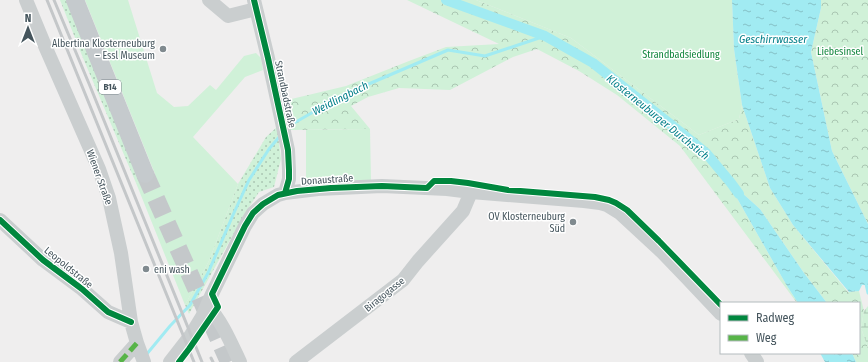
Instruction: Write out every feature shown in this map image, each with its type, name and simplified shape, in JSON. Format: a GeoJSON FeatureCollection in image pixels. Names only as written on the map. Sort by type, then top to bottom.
{"type":"FeatureCollection","features":[{"type":"Feature","properties":{"kind":"main road","name":"B14"},"geometry":{"type":"LineString","coordinates":[[75,0],[146,174]]}},
{"type":"Feature","properties":{"kind":"street","name":"Wiener Straße"},"geometry":{"type":"LineString","coordinates":[[26,0],[99,169],[109,198],[121,253],[131,322],[140,352]]}},
{"type":"Feature","properties":{"kind":"street"},"geometry":{"type":"LineString","coordinates":[[209,0],[228,16],[255,5]]}},
{"type":"Feature","properties":{"kind":"street","name":"Strandbadstraße"},"geometry":{"type":"LineString","coordinates":[[255,5],[267,52],[288,150],[289,180],[285,193]]}},
{"type":"Feature","properties":{"kind":"street","name":"Donaustraße"},"geometry":{"type":"LineString","coordinates":[[170,362],[191,335],[202,317],[245,226],[253,213],[263,204],[278,195],[318,189],[382,186],[440,189],[470,196],[515,196],[600,203],[613,208],[627,218],[720,313]]}},
{"type":"Feature","properties":{"kind":"street","name":"Biragogasse"},"geometry":{"type":"LineString","coordinates":[[296,362],[403,280],[463,211],[470,196]]}},
{"type":"Feature","properties":{"kind":"street","name":"Leopoldstraße"},"geometry":{"type":"LineString","coordinates":[[0,220],[43,260],[82,289],[108,312],[131,322]]}},
{"type":"Feature","properties":{"kind":"street"},"geometry":{"type":"LineString","coordinates":[[207,306],[217,318],[240,362]]}},
{"type":"Feature","properties":{"kind":"street"},"geometry":{"type":"LineString","coordinates":[[120,362],[140,352]]}},
{"type":"Feature","properties":{"kind":"green space"},"geometry":{"type":"Polygon","coordinates":[[[60,0],[66,0],[141,181],[136,183],[60,0]]]}},
{"type":"Feature","properties":{"kind":"green space"},"geometry":{"type":"Polygon","coordinates":[[[85,0],[128,0],[157,93],[174,107],[188,106],[210,85],[216,90],[244,56],[256,53],[261,58],[263,70],[245,77],[193,137],[238,184],[209,261],[185,305],[136,183],[155,174],[85,0]]]}},
{"type":"Feature","properties":{"kind":"green space"},"geometry":{"type":"Polygon","coordinates":[[[407,0],[476,0],[571,38],[699,135],[739,119],[742,105],[770,188],[793,225],[848,292],[859,291],[864,311],[861,328],[868,348],[868,362],[856,362],[852,354],[860,354],[860,302],[826,302],[804,273],[760,209],[732,184],[738,200],[796,302],[680,146],[617,95],[579,71],[537,49],[513,57],[450,90],[399,88],[368,97],[351,106],[370,129],[290,130],[283,101],[346,86],[446,47],[499,44],[407,0]]]}},
{"type":"Feature","properties":{"kind":"green space","name":"Strandbadsiedlung"},"geometry":{"type":"Polygon","coordinates":[[[476,0],[732,0],[734,49],[742,105],[739,119],[699,135],[571,38],[476,0]]]}},
{"type":"Feature","properties":{"kind":"green space","name":"Liebesinsel"},"geometry":{"type":"Polygon","coordinates":[[[821,0],[868,0],[868,224],[832,151],[811,52],[821,8],[821,0]]]}},
{"type":"Feature","properties":{"kind":"green space"},"geometry":{"type":"Polygon","coordinates":[[[277,127],[281,159],[274,187],[259,192],[244,215],[189,314],[185,305],[209,261],[238,184],[266,137],[277,127]]]}},
{"type":"Feature","properties":{"kind":"green space"},"geometry":{"type":"Polygon","coordinates":[[[370,129],[371,180],[306,181],[306,130],[370,129]]]}},
{"type":"Feature","properties":{"kind":"green space"},"geometry":{"type":"Polygon","coordinates":[[[868,306],[868,348],[861,328],[864,311],[868,306]]]}},
{"type":"Feature","properties":{"kind":"water","name":"Geschirrwasser"},"geometry":{"type":"Polygon","coordinates":[[[732,0],[821,0],[821,8],[811,52],[832,151],[868,224],[868,285],[862,285],[859,291],[849,292],[793,225],[770,188],[742,105],[734,49],[732,0]]]}},
{"type":"Feature","properties":{"kind":"water"},"geometry":{"type":"Polygon","coordinates":[[[731,183],[760,209],[804,273],[826,302],[797,302],[738,200],[731,183]]]}},
{"type":"Feature","properties":{"kind":"water"},"geometry":{"type":"Polygon","coordinates":[[[821,354],[852,354],[856,362],[825,362],[821,354]]]}},
{"type":"Feature","properties":{"kind":"waterway","name":"Klosterneuburger Durchstich"},"geometry":{"type":"LineString","coordinates":[[446,0],[545,36],[593,63],[706,153],[739,194]]}},
{"type":"Feature","properties":{"kind":"waterway","name":"Weidlingbach"},"geometry":{"type":"LineString","coordinates":[[287,127],[343,95],[448,50],[485,56],[545,36]]}},
{"type":"Feature","properties":{"kind":"waterway","name":"Weidlingbach"},"geometry":{"type":"LineString","coordinates":[[146,355],[190,305],[208,273],[249,180],[269,149],[280,136]]}},
{"type":"Feature","properties":{"kind":"waterway"},"geometry":{"type":"LineString","coordinates":[[866,284],[868,293]]}},
{"type":"Feature","properties":{"kind":"tunnel"},"geometry":{"type":"LineString","coordinates":[[145,174],[229,362]]}},
{"type":"Feature","properties":{"kind":"railway"},"geometry":{"type":"LineString","coordinates":[[47,0],[194,362]]}},
{"type":"Feature","properties":{"kind":"railway"},"geometry":{"type":"LineString","coordinates":[[54,0],[202,362]]}},
{"type":"Feature","properties":{"kind":"railway"},"geometry":{"type":"LineString","coordinates":[[211,358],[213,362]]}},
{"type":"Feature","properties":{"kind":"marked path"},"geometry":{"type":"LineString","coordinates":[[120,362],[137,343]]}},
{"type":"Feature","properties":{"kind":"cycle path"},"geometry":{"type":"LineString","coordinates":[[254,0],[288,150],[289,179],[285,193]]}},
{"type":"Feature","properties":{"kind":"cycle path"},"geometry":{"type":"LineString","coordinates":[[179,362],[218,307],[212,294],[245,226],[253,213],[263,204],[278,195],[297,191],[382,186],[427,188],[434,181],[451,181],[508,190],[595,197],[609,200],[627,210],[720,304]]}},
{"type":"Feature","properties":{"kind":"cycle path"},"geometry":{"type":"LineString","coordinates":[[0,220],[43,260],[82,289],[108,312],[131,322]]}},
{"type":"Feature","properties":{"kind":"place","name":"Albertina Klosterneuburg – Essl Museum"},"geometry":{"type":"Point","coordinates":[163,49]}},
{"type":"Feature","properties":{"kind":"place","name":"OV Klosterneuburg Süd"},"geometry":{"type":"Point","coordinates":[573,222]}},
{"type":"Feature","properties":{"kind":"place","name":"eni wash"},"geometry":{"type":"Point","coordinates":[146,269]}}]}
